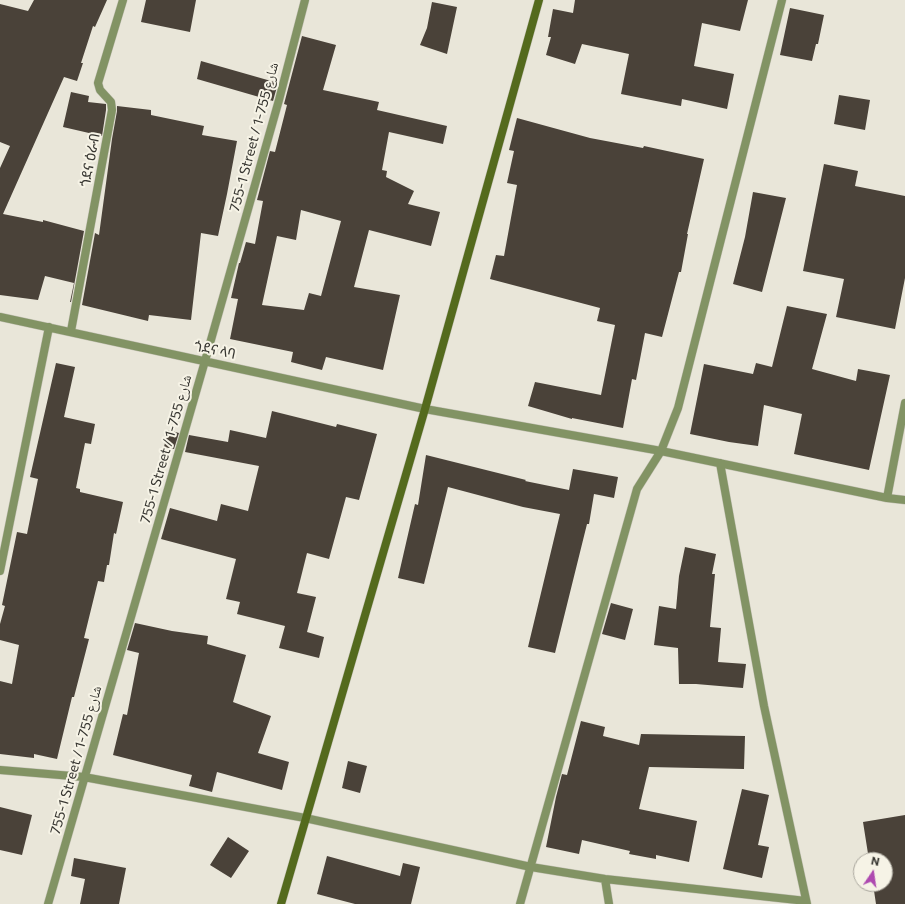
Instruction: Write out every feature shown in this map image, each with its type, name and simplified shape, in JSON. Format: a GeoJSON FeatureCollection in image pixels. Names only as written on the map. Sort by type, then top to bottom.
{"type":"FeatureCollection","features":[{"type":"Feature","properties":{"kind":"street","name":"ጎደና ዕራብ"},"geometry":{"type":"LineString","coordinates":[[70,331],[112,110],[110,102],[100,90],[98,83],[123,0]]}},
{"type":"Feature","properties":{"kind":"street","name":"755-1 Street / شارع 755-1"},"geometry":{"type":"LineString","coordinates":[[48,904],[206,361],[305,0]]}},
{"type":"Feature","properties":{"kind":"street"},"geometry":{"type":"LineString","coordinates":[[281,904],[425,409],[539,0]]}},
{"type":"Feature","properties":{"kind":"street"},"geometry":{"type":"LineString","coordinates":[[520,904],[637,489],[661,451],[678,408],[782,0]]}},
{"type":"Feature","properties":{"kind":"street","name":"ጎደና ላባ"},"geometry":{"type":"LineString","coordinates":[[0,316],[425,409],[661,451],[887,498],[905,500]]}},
{"type":"Feature","properties":{"kind":"street"},"geometry":{"type":"LineString","coordinates":[[0,571],[49,327]]}},
{"type":"Feature","properties":{"kind":"street"},"geometry":{"type":"LineString","coordinates":[[887,498],[905,403]]}},
{"type":"Feature","properties":{"kind":"street"},"geometry":{"type":"LineString","coordinates":[[0,770],[84,777],[305,818],[531,867],[604,879],[807,902],[764,706],[720,463]]}},
{"type":"Feature","properties":{"kind":"street"},"geometry":{"type":"LineString","coordinates":[[604,879],[609,904]]}},
{"type":"Feature","properties":{"kind":"building"},"geometry":{"type":"Polygon","coordinates":[[[34,0],[107,0],[95,27],[93,26],[77,81],[64,77],[3,214],[43,222],[43,220],[84,231],[71,302],[74,283],[45,276],[38,300],[0,295],[0,168],[10,146],[0,142],[0,4],[28,11],[34,0]]]}},
{"type":"Feature","properties":{"kind":"building"},"geometry":{"type":"Polygon","coordinates":[[[146,0],[196,0],[190,32],[141,22],[146,0]]]}},
{"type":"Feature","properties":{"kind":"building"},"geometry":{"type":"Polygon","coordinates":[[[575,0],[748,0],[740,31],[702,23],[694,66],[734,74],[727,109],[682,99],[681,106],[621,94],[629,54],[582,44],[575,64],[546,55],[551,37],[548,37],[553,9],[573,13],[575,0]]]}},
{"type":"Feature","properties":{"kind":"building"},"geometry":{"type":"Polygon","coordinates":[[[432,2],[457,7],[447,54],[420,45],[427,28],[432,2]]]}},
{"type":"Feature","properties":{"kind":"building"},"geometry":{"type":"Polygon","coordinates":[[[790,8],[824,15],[818,44],[816,44],[812,61],[780,55],[790,8]]]}},
{"type":"Feature","properties":{"kind":"building"},"geometry":{"type":"Polygon","coordinates":[[[302,36],[336,45],[323,90],[379,102],[377,110],[447,126],[443,144],[389,132],[382,170],[387,171],[386,177],[414,191],[408,204],[440,212],[431,246],[369,230],[354,287],[400,295],[383,370],[326,357],[322,370],[291,362],[293,352],[230,339],[238,299],[231,298],[239,263],[246,242],[255,244],[263,201],[257,200],[270,151],[275,152],[287,105],[284,104],[302,36]],[[301,210],[296,240],[277,236],[262,305],[304,310],[309,293],[321,296],[341,221],[301,210]]]}},
{"type":"Feature","properties":{"kind":"building"},"geometry":{"type":"Polygon","coordinates":[[[201,61],[278,83],[273,101],[197,79],[201,61]]]}},
{"type":"Feature","properties":{"kind":"building"},"geometry":{"type":"Polygon","coordinates":[[[71,92],[89,96],[88,102],[106,104],[102,136],[63,127],[71,92]]]}},
{"type":"Feature","properties":{"kind":"building"},"geometry":{"type":"Polygon","coordinates":[[[839,95],[870,100],[865,130],[834,124],[839,95]]]}},
{"type":"Feature","properties":{"kind":"building"},"geometry":{"type":"Polygon","coordinates":[[[117,106],[151,110],[151,115],[204,126],[202,135],[237,141],[218,236],[201,233],[191,320],[149,315],[148,321],[82,305],[95,233],[99,235],[117,106]]]}},
{"type":"Feature","properties":{"kind":"building"},"geometry":{"type":"Polygon","coordinates":[[[517,118],[590,138],[643,148],[644,146],[704,159],[687,234],[681,272],[679,272],[662,337],[645,333],[636,380],[632,379],[623,428],[572,419],[528,406],[535,382],[601,395],[615,325],[597,321],[600,308],[490,279],[496,255],[504,256],[517,185],[507,183],[514,151],[509,150],[517,118]]]}},
{"type":"Feature","properties":{"kind":"building"},"geometry":{"type":"Polygon","coordinates":[[[824,164],[858,171],[855,186],[905,196],[905,278],[895,329],[836,317],[844,279],[803,271],[824,164]]]}},
{"type":"Feature","properties":{"kind":"building"},"geometry":{"type":"Polygon","coordinates":[[[753,192],[786,198],[762,292],[733,284],[745,237],[753,192]]]}},
{"type":"Feature","properties":{"kind":"building"},"geometry":{"type":"Polygon","coordinates":[[[787,306],[827,314],[812,369],[856,381],[858,369],[890,375],[869,470],[794,454],[802,414],[764,405],[758,446],[690,434],[704,364],[753,374],[756,363],[772,367],[787,306]]]}},
{"type":"Feature","properties":{"kind":"building"},"geometry":{"type":"Polygon","coordinates":[[[56,363],[75,367],[64,417],[95,424],[91,444],[85,443],[76,488],[80,489],[80,492],[123,502],[116,534],[114,533],[109,565],[107,565],[104,582],[98,581],[84,638],[89,639],[74,697],[72,697],[57,759],[34,754],[34,758],[0,754],[0,681],[12,684],[19,645],[0,640],[0,624],[5,606],[2,605],[17,532],[27,534],[38,479],[30,477],[56,363]]]}},
{"type":"Feature","properties":{"kind":"building"},"geometry":{"type":"Polygon","coordinates":[[[272,411],[336,427],[337,424],[377,434],[359,500],[346,497],[329,559],[307,553],[297,593],[316,597],[307,632],[324,637],[319,658],[279,648],[285,626],[237,614],[240,602],[226,599],[236,559],[161,539],[170,508],[217,521],[221,504],[248,511],[259,466],[185,452],[189,435],[228,442],[230,430],[266,438],[272,411]]]}},
{"type":"Feature","properties":{"kind":"building"},"geometry":{"type":"Polygon","coordinates":[[[168,430],[179,433],[174,449],[164,447],[168,430]]]}},
{"type":"Feature","properties":{"kind":"building"},"geometry":{"type":"Polygon","coordinates":[[[426,455],[526,480],[525,481],[569,490],[573,469],[618,477],[614,498],[594,494],[589,524],[587,524],[555,653],[528,647],[560,514],[523,507],[448,487],[424,584],[398,578],[415,504],[418,505],[426,455]]]}},
{"type":"Feature","properties":{"kind":"building"},"geometry":{"type":"Polygon","coordinates":[[[685,547],[716,554],[712,574],[715,574],[710,627],[721,628],[718,662],[746,664],[743,688],[679,684],[678,648],[654,645],[659,606],[676,609],[679,576],[685,547]]]}},
{"type":"Feature","properties":{"kind":"building"},"geometry":{"type":"Polygon","coordinates":[[[611,603],[633,609],[625,640],[602,634],[611,603]]]}},
{"type":"Feature","properties":{"kind":"building"},"geometry":{"type":"Polygon","coordinates":[[[135,623],[172,631],[208,636],[207,644],[246,655],[233,702],[271,716],[258,753],[289,762],[282,790],[217,772],[212,792],[189,786],[192,775],[113,755],[123,714],[127,715],[139,653],[127,650],[135,623]]]}},
{"type":"Feature","properties":{"kind":"building"},"geometry":{"type":"Polygon","coordinates":[[[581,721],[605,727],[603,736],[639,745],[641,734],[745,736],[744,769],[649,767],[639,809],[697,821],[689,862],[656,855],[656,859],[629,854],[630,851],[582,840],[579,854],[546,847],[562,774],[567,775],[581,721]]]}},
{"type":"Feature","properties":{"kind":"building"},"geometry":{"type":"Polygon","coordinates":[[[348,761],[367,766],[360,793],[342,788],[348,761]]]}},
{"type":"Feature","properties":{"kind":"building"},"geometry":{"type":"Polygon","coordinates":[[[742,789],[769,795],[758,845],[769,847],[762,878],[723,869],[742,789]]]}},
{"type":"Feature","properties":{"kind":"building"},"geometry":{"type":"Polygon","coordinates":[[[0,807],[32,815],[22,855],[0,850],[0,807]]]}},
{"type":"Feature","properties":{"kind":"building"},"geometry":{"type":"Polygon","coordinates":[[[905,815],[905,904],[876,904],[874,892],[893,892],[893,852],[868,852],[863,822],[905,815]]]}},
{"type":"Feature","properties":{"kind":"building"},"geometry":{"type":"Polygon","coordinates":[[[228,837],[249,851],[231,878],[210,865],[228,837]]]}},
{"type":"Feature","properties":{"kind":"building"},"geometry":{"type":"Polygon","coordinates":[[[327,856],[400,876],[403,863],[420,867],[411,904],[355,904],[317,894],[327,856]]]}},
{"type":"Feature","properties":{"kind":"building"},"geometry":{"type":"Polygon","coordinates":[[[74,858],[126,868],[119,904],[80,904],[85,879],[71,876],[74,858]]]}}]}
